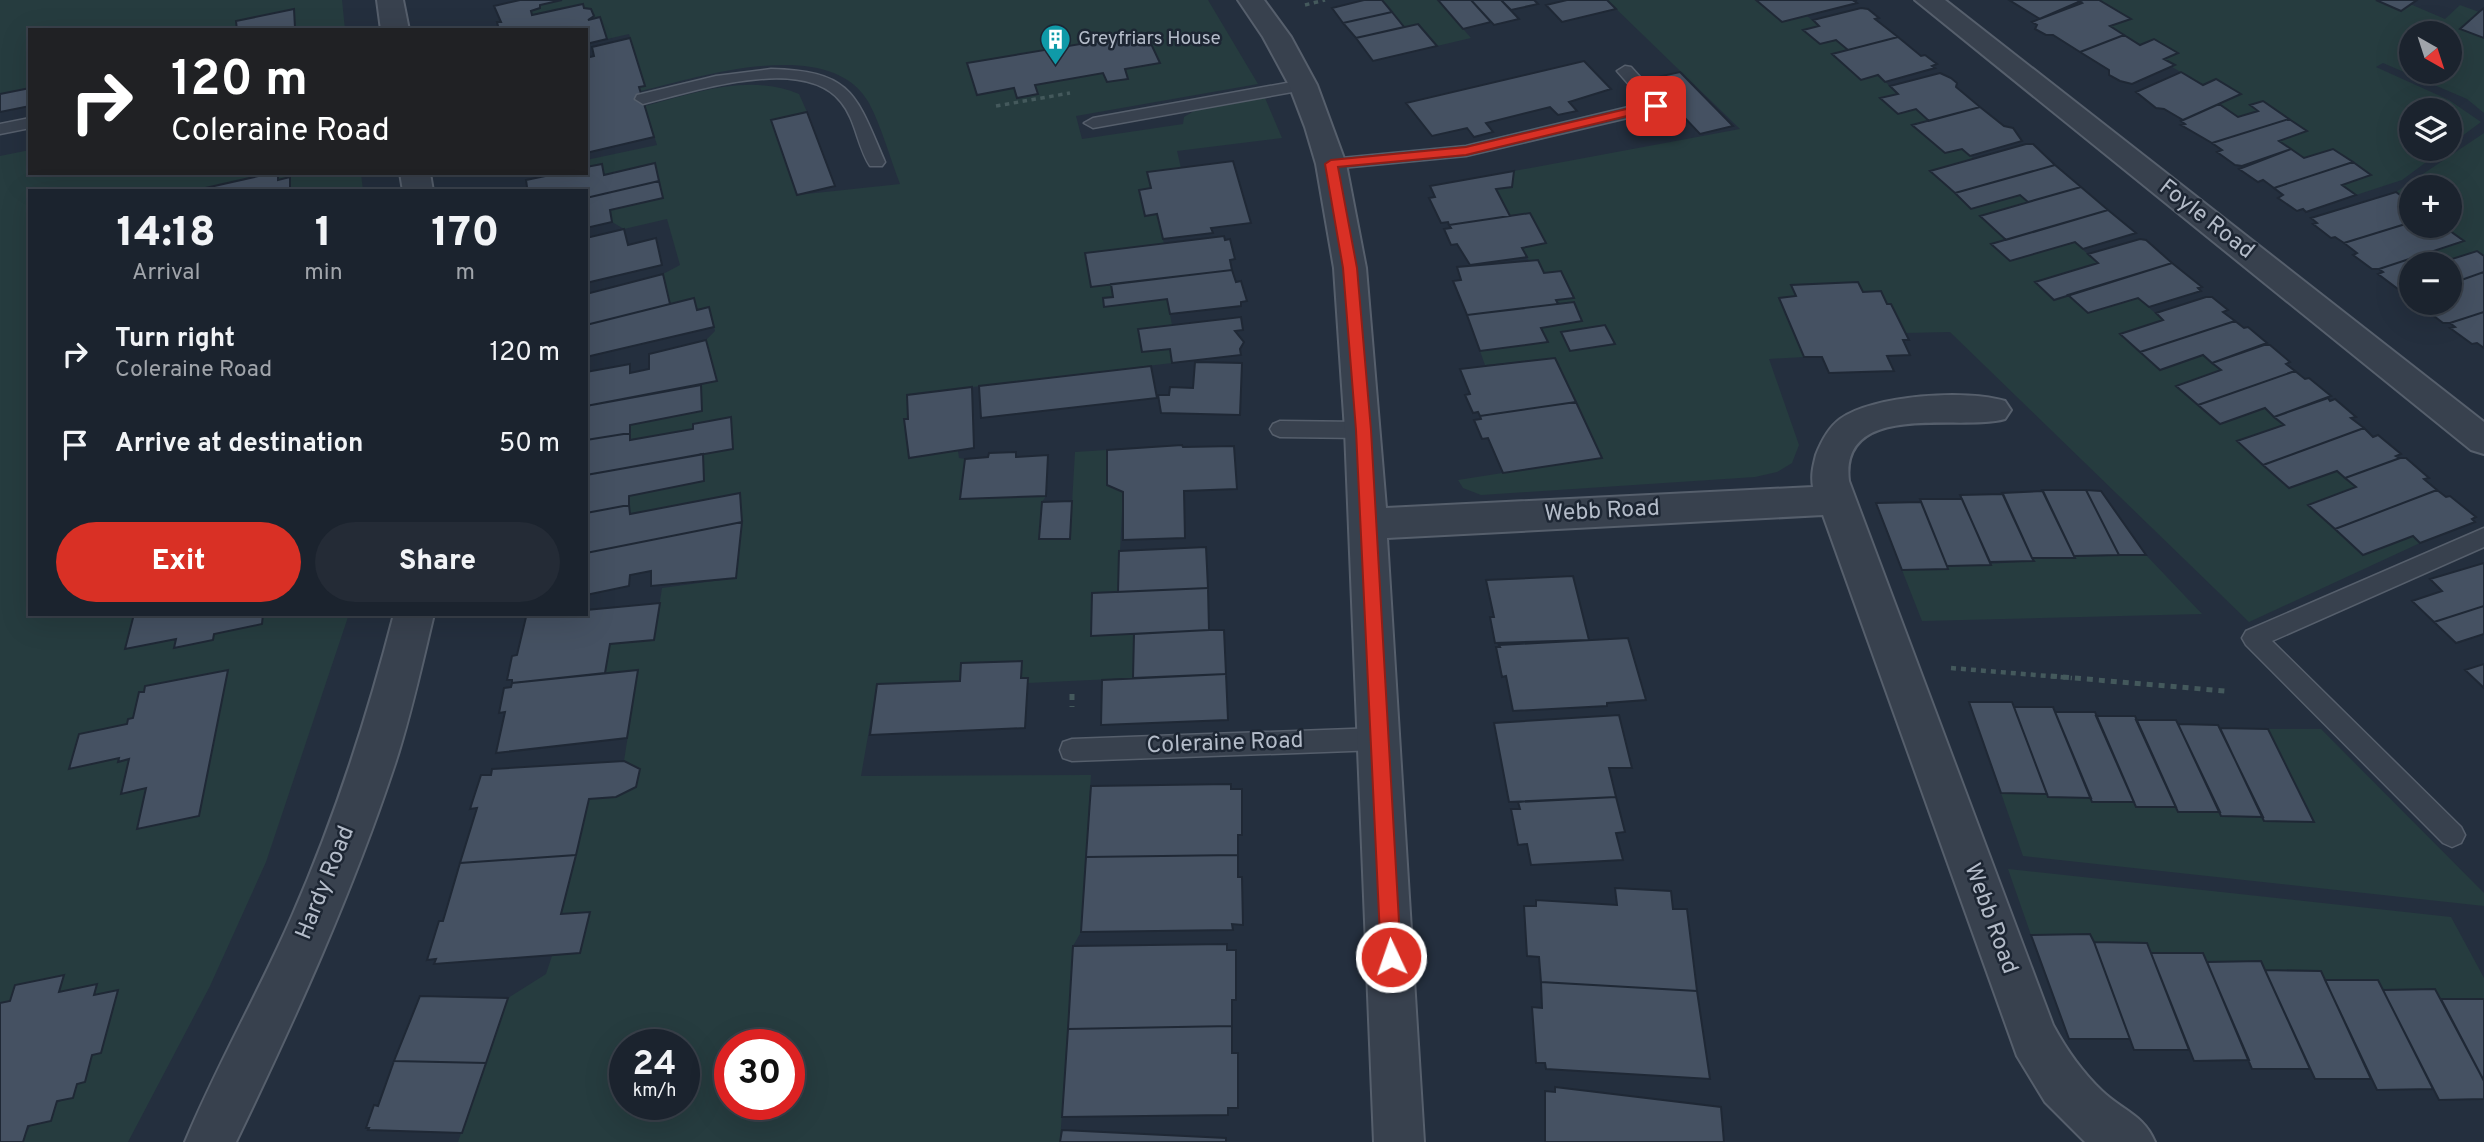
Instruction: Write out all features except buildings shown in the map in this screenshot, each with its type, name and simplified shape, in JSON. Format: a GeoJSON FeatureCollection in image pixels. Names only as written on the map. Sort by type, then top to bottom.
{"type":"FeatureCollection","features":[{"type":"Feature","properties":{"kind":"street"},"geometry":{"type":"LineString","coordinates":[[390,0],[395,28]]}},
{"type":"Feature","properties":{"kind":"street"},"geometry":{"type":"LineString","coordinates":[[1251,0],[1277,37],[1303,85],[1320,127],[1331,164],[1350,268],[1363,430],[1399,1142]]}},
{"type":"Feature","properties":{"kind":"street","name":"Foyle Road"},"geometry":{"type":"LineString","coordinates":[[1928,0],[2484,441]]}},
{"type":"Feature","properties":{"kind":"street","name":"Webb Road"},"geometry":{"type":"LineString","coordinates":[[1993,410],[1892,412],[1868,418],[1849,429],[1835,447],[1829,471],[1836,500],[2034,1039],[2054,1077],[2081,1107],[2130,1142]]}},
{"type":"Feature","properties":{"kind":"street","name":"Webb Road"},"geometry":{"type":"LineString","coordinates":[[1367,524],[1836,500]]}},
{"type":"Feature","properties":{"kind":"street","name":"Hardy Road"},"geometry":{"type":"LineString","coordinates":[[210,1142],[341,854],[391,708],[414,616]]}},
{"type":"Feature","properties":{"kind":"lane"},"geometry":{"type":"LineString","coordinates":[[1625,71],[1675,127]]}},
{"type":"Feature","properties":{"kind":"lane"},"geometry":{"type":"LineString","coordinates":[[643,99],[741,77],[781,74],[817,78],[840,90],[853,107],[876,162]]}},
{"type":"Feature","properties":{"kind":"lane"},"geometry":{"type":"LineString","coordinates":[[1093,123],[1303,85]]}},
{"type":"Feature","properties":{"kind":"lane"},"geometry":{"type":"LineString","coordinates":[[1331,164],[1466,151],[1656,106]]}},
{"type":"Feature","properties":{"kind":"lane"},"geometry":{"type":"LineString","coordinates":[[1,129],[28,123]]}},
{"type":"Feature","properties":{"kind":"lane"},"geometry":{"type":"LineString","coordinates":[[1280,429],[1363,430]]}},
{"type":"Feature","properties":{"kind":"lane"},"geometry":{"type":"LineString","coordinates":[[2452,835],[2254,638],[2484,537]]}},
{"type":"Feature","properties":{"kind":"lane","name":"Coleraine Road"},"geometry":{"type":"LineString","coordinates":[[1072,750],[1378,739]]}},
{"type":"Feature","properties":{"kind":"path"},"geometry":{"type":"LineString","coordinates":[[1898,664],[2225,691]]}},
{"type":"Feature","properties":{"kind":"green space"},"geometry":{"type":"Polygon","coordinates":[[[0,0],[342,0],[345,28],[28,28],[28,88],[0,94],[0,0]]]}},
{"type":"Feature","properties":{"kind":"green space"},"geometry":{"type":"Polygon","coordinates":[[[562,0],[1208,0],[1258,84],[1076,116],[1082,139],[1183,124],[1184,117],[1194,111],[1265,98],[1282,138],[1177,151],[1181,168],[1147,172],[1151,188],[1139,190],[1145,215],[1157,214],[1164,244],[1085,253],[1091,287],[1111,284],[1167,299],[1172,325],[1138,329],[1170,349],[1172,363],[907,395],[908,419],[904,420],[909,457],[958,451],[959,458],[965,459],[960,498],[1046,496],[1042,502],[1039,539],[1070,538],[1075,452],[1107,450],[1107,485],[1123,492],[1118,592],[1092,593],[1091,635],[1134,634],[1133,678],[1028,683],[1028,678],[1021,678],[1021,661],[962,663],[960,681],[877,684],[861,776],[1091,775],[1081,932],[1073,946],[1060,1142],[458,1142],[508,998],[546,974],[552,956],[580,953],[590,913],[561,914],[589,799],[616,797],[636,787],[640,769],[624,761],[638,670],[605,673],[610,644],[654,640],[662,588],[736,578],[742,522],[739,493],[630,514],[629,496],[704,481],[703,454],[733,449],[731,418],[693,429],[630,440],[630,425],[702,411],[701,385],[716,381],[706,340],[715,331],[709,307],[697,310],[693,298],[670,304],[663,274],[680,265],[667,219],[624,229],[612,222],[610,210],[663,198],[655,164],[604,175],[602,164],[588,167],[588,160],[657,145],[645,106],[722,87],[761,85],[799,94],[807,112],[771,120],[797,195],[900,184],[869,103],[851,82],[826,70],[796,65],[763,66],[729,70],[641,91],[639,87],[644,85],[629,34],[607,39],[600,18],[588,20],[594,15],[591,9],[584,8],[583,4],[532,15],[531,11],[540,8],[540,5],[562,0]]]}},
{"type":"Feature","properties":{"kind":"green space"},"geometry":{"type":"Polygon","coordinates":[[[1382,0],[1438,0],[1471,38],[1437,46],[1419,24],[1404,27],[1382,0]]]}},
{"type":"Feature","properties":{"kind":"green space"},"geometry":{"type":"Polygon","coordinates":[[[1607,0],[1756,0],[1782,22],[1807,16],[1819,26],[1804,30],[1819,44],[1836,40],[1848,50],[1832,55],[1861,80],[1878,75],[1898,94],[1881,98],[1898,114],[1916,109],[1929,121],[1912,126],[1945,153],[1962,149],[1974,159],[1931,171],[1971,208],[2020,195],[2098,263],[2036,282],[2054,300],[2068,295],[2088,313],[2138,298],[2163,320],[2120,334],[2160,370],[2203,355],[2221,370],[2177,386],[2219,424],[2265,408],[2284,425],[2237,441],[2288,488],[2337,471],[2356,487],[2308,505],[2363,555],[2413,536],[2420,543],[2249,622],[1950,332],[1905,333],[1891,304],[1887,304],[1881,291],[1863,292],[1858,282],[1792,285],[1796,296],[1779,298],[1804,357],[1769,359],[1799,445],[1792,463],[1777,472],[1755,477],[1481,495],[1463,488],[1458,480],[1602,457],[1555,358],[1485,365],[1480,351],[1547,342],[1541,328],[1582,321],[1556,300],[1573,298],[1561,271],[1544,273],[1538,260],[1529,261],[1522,248],[1526,248],[1530,213],[1510,216],[1496,189],[1512,187],[1514,171],[1740,129],[1607,0]]]}},
{"type":"Feature","properties":{"kind":"green space"},"geometry":{"type":"Polygon","coordinates":[[[2099,0],[2376,0],[2401,11],[2410,4],[2445,19],[2460,5],[2479,12],[2462,28],[2462,21],[2399,21],[2399,70],[2383,63],[2376,67],[2399,77],[2399,84],[2414,84],[2445,98],[2399,98],[2399,161],[2428,161],[2409,175],[2399,175],[2399,181],[2356,195],[2342,185],[2370,174],[2333,149],[2304,158],[2279,141],[2307,131],[2264,101],[2251,105],[2258,111],[2238,117],[2219,104],[2240,93],[2216,79],[2203,85],[2172,67],[2175,65],[2164,59],[2154,39],[2140,45],[2110,26],[2130,18],[2099,0]]]}},
{"type":"Feature","properties":{"kind":"green space"},"geometry":{"type":"Polygon","coordinates":[[[2462,29],[2484,38],[2484,113],[2467,99],[2432,84],[2462,84],[2462,29]]]}},
{"type":"Feature","properties":{"kind":"green space"},"geometry":{"type":"Polygon","coordinates":[[[2462,109],[2481,122],[2462,136],[2462,109]]]}},
{"type":"Feature","properties":{"kind":"green space"},"geometry":{"type":"Polygon","coordinates":[[[2484,133],[2484,256],[2477,251],[2462,256],[2462,252],[2433,251],[2463,241],[2459,238],[2462,238],[2462,175],[2421,175],[2442,161],[2462,161],[2462,148],[2484,133]]]}},
{"type":"Feature","properties":{"kind":"green space"},"geometry":{"type":"Polygon","coordinates":[[[28,150],[28,175],[361,175],[363,189],[28,189],[28,616],[348,616],[266,862],[210,986],[128,1142],[23,1142],[30,1126],[42,1113],[56,1103],[73,1098],[77,1084],[85,1082],[92,1055],[101,1053],[118,991],[94,995],[96,984],[59,992],[63,975],[15,985],[10,1001],[0,1003],[0,156],[28,150]]]}},
{"type":"Feature","properties":{"kind":"green space"},"geometry":{"type":"Polygon","coordinates":[[[2146,555],[2202,614],[1922,621],[1902,570],[2033,561],[2032,558],[2146,555]]]}},
{"type":"Feature","properties":{"kind":"green space"},"geometry":{"type":"Polygon","coordinates":[[[2268,729],[2321,729],[2484,893],[2484,906],[2023,856],[2001,793],[2091,798],[2093,802],[2134,802],[2136,807],[2176,807],[2178,812],[2220,812],[2222,816],[2314,821],[2268,729]]]}},
{"type":"Feature","properties":{"kind":"green space"},"geometry":{"type":"Polygon","coordinates":[[[2008,869],[2451,917],[2484,978],[2484,999],[2441,999],[2434,989],[2383,990],[2378,980],[2325,980],[2321,971],[2265,970],[2261,961],[2207,962],[2203,953],[2151,953],[2147,943],[2094,942],[2090,934],[2031,935],[2008,869]]]}},
{"type":"Feature","properties":{"kind":"place","name":"Greyfriars House"},"geometry":{"type":"Point","coordinates":[1055,66]}},
{"type":"Feature","properties":{"kind":"route"},"geometry":{"type":"LineString","coordinates":[[1391,957],[1363,430],[1350,268],[1331,164],[1466,151],[1656,106]]}}]}
